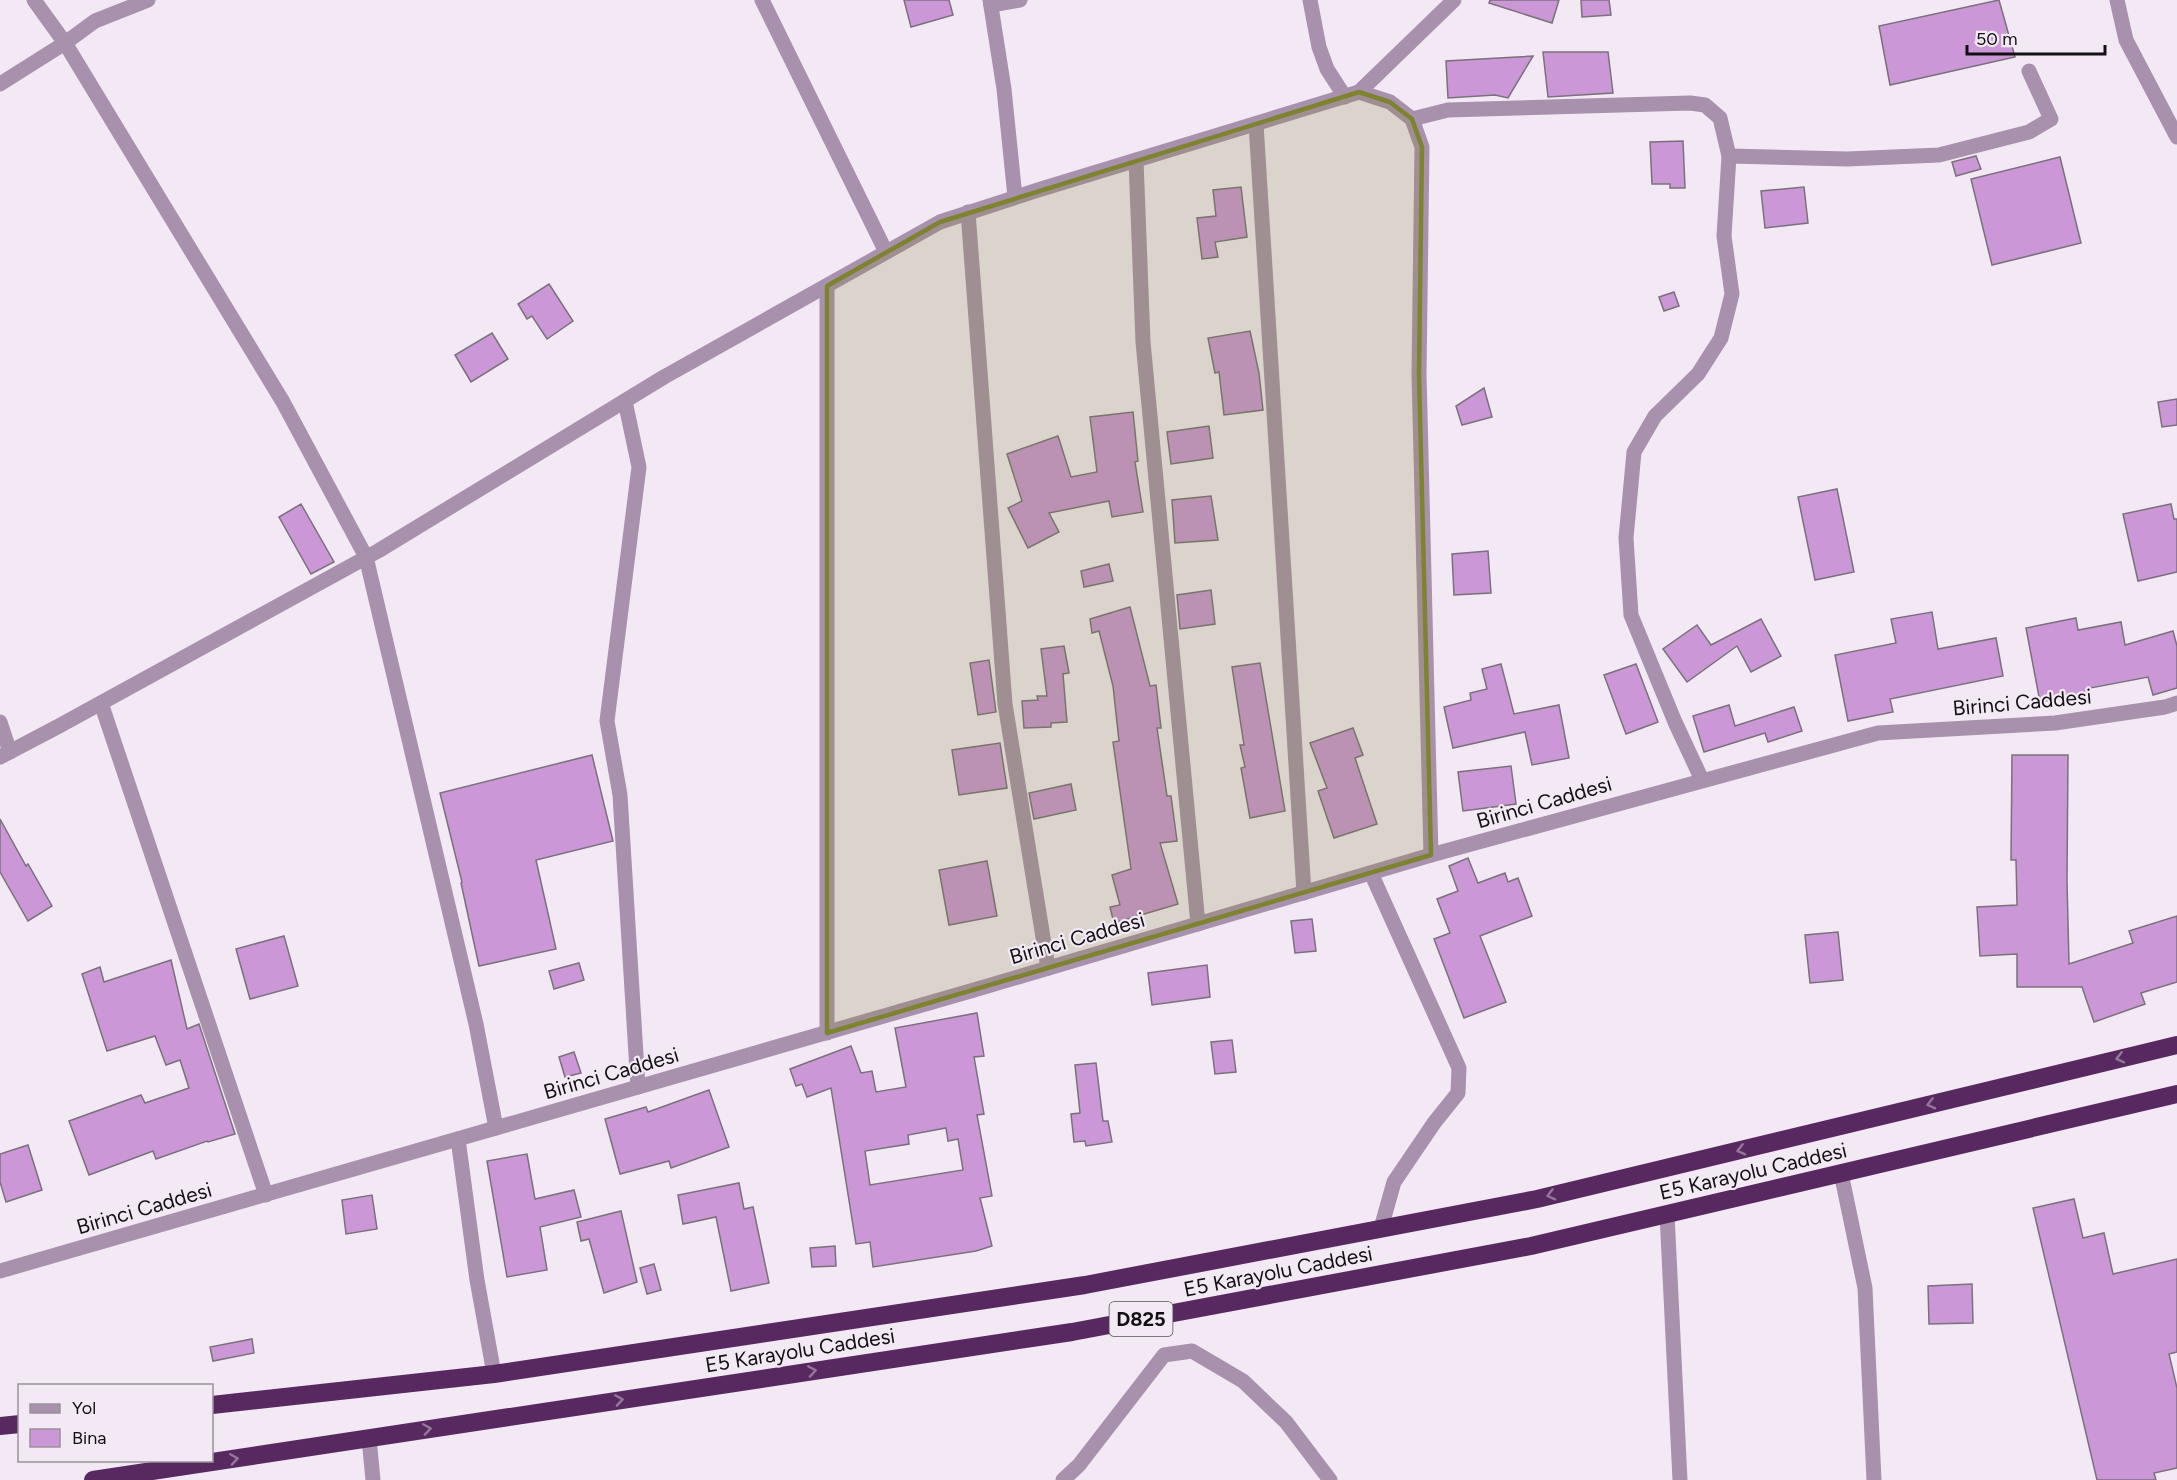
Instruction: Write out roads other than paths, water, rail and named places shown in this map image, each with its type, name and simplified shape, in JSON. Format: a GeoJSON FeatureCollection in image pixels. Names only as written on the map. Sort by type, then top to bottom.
{"type":"FeatureCollection","features":[{"type":"Feature","properties":{"kind":"highway","name":"E5 Karayolu Caddesi"},"geometry":{"type":"LineString","coordinates":[[213,1405],[494,1374],[1085,1284],[1537,1199],[2177,1045]]}},
{"type":"Feature","properties":{"kind":"highway","name":"E5 Karayolu Caddesi"},"geometry":{"type":"LineString","coordinates":[[213,1462],[1072,1332],[1532,1246],[2177,1094]]}},
{"type":"Feature","properties":{"kind":"highway"},"geometry":{"type":"LineString","coordinates":[[0,1426],[18,1424]]}},
{"type":"Feature","properties":{"kind":"highway","name":"E5 Karayolu Caddesi"},"geometry":{"type":"LineString","coordinates":[[93,1480],[211,1462]]}},
{"type":"Feature","properties":{"kind":"street"},"geometry":{"type":"LineString","coordinates":[[34,0],[65,43],[283,402],[366,557],[476,1024],[496,1128]]}},
{"type":"Feature","properties":{"kind":"street"},"geometry":{"type":"LineString","coordinates":[[0,84],[95,21],[148,0]]}},
{"type":"Feature","properties":{"kind":"street"},"geometry":{"type":"LineString","coordinates":[[762,0],[885,252]]}},
{"type":"Feature","properties":{"kind":"street"},"geometry":{"type":"LineString","coordinates":[[1015,197],[1004,88],[990,3],[1020,0]]}},
{"type":"Feature","properties":{"kind":"street"},"geometry":{"type":"LineString","coordinates":[[1310,0],[1319,48],[1327,69],[1352,95],[1390,102],[1412,119],[1422,147],[1419,374],[1431,855]]}},
{"type":"Feature","properties":{"kind":"street"},"geometry":{"type":"LineString","coordinates":[[0,722],[5,754],[366,557],[625,401],[940,222],[1352,95],[1454,0]]}},
{"type":"Feature","properties":{"kind":"street"},"geometry":{"type":"LineString","coordinates":[[2117,0],[2126,40],[2177,137]]}},
{"type":"Feature","properties":{"kind":"street"},"geometry":{"type":"LineString","coordinates":[[1729,156],[1847,159],[1939,155],[2029,132],[2051,119],[2029,71]]}},
{"type":"Feature","properties":{"kind":"street"},"geometry":{"type":"LineString","coordinates":[[1412,119],[1448,110],[1690,103],[1705,105],[1720,118],[1729,156],[1724,236],[1732,294],[1721,338],[1698,374],[1655,416],[1634,452],[1626,538],[1631,615],[1675,722],[1702,780]]}},
{"type":"Feature","properties":{"kind":"street"},"geometry":{"type":"LineString","coordinates":[[1256,124],[1304,893]]}},
{"type":"Feature","properties":{"kind":"street"},"geometry":{"type":"LineString","coordinates":[[1136,160],[1143,342],[1198,924]]}},
{"type":"Feature","properties":{"kind":"street"},"geometry":{"type":"LineString","coordinates":[[968,212],[1005,704],[1048,968]]}},
{"type":"Feature","properties":{"kind":"street"},"geometry":{"type":"LineString","coordinates":[[826,286],[828,1033]]}},
{"type":"Feature","properties":{"kind":"street"},"geometry":{"type":"LineString","coordinates":[[625,401],[639,467],[608,721],[620,795],[638,1087]]}},
{"type":"Feature","properties":{"kind":"street","name":"Birinci Caddesi"},"geometry":{"type":"LineString","coordinates":[[0,1271],[828,1033],[1431,855],[1878,733],[2055,723],[2165,707],[2177,702]]}},
{"type":"Feature","properties":{"kind":"street"},"geometry":{"type":"LineString","coordinates":[[101,703],[266,1195]]}},
{"type":"Feature","properties":{"kind":"street"},"geometry":{"type":"LineString","coordinates":[[1371,873],[1459,1068],[1458,1093],[1434,1123],[1394,1182],[1381,1228]]}},
{"type":"Feature","properties":{"kind":"street"},"geometry":{"type":"LineString","coordinates":[[458,1139],[477,1280],[494,1374]]}},
{"type":"Feature","properties":{"kind":"street"},"geometry":{"type":"LineString","coordinates":[[1841,1173],[1864,1288],[1874,1480]]}},
{"type":"Feature","properties":{"kind":"street"},"geometry":{"type":"LineString","coordinates":[[1667,1214],[1680,1480]]}},
{"type":"Feature","properties":{"kind":"street"},"geometry":{"type":"LineString","coordinates":[[1063,1480],[1079,1465],[1164,1355],[1192,1351],[1243,1381],[1286,1422],[1330,1480]]}},
{"type":"Feature","properties":{"kind":"street"},"geometry":{"type":"LineString","coordinates":[[369,1438],[374,1480]]}}]}
